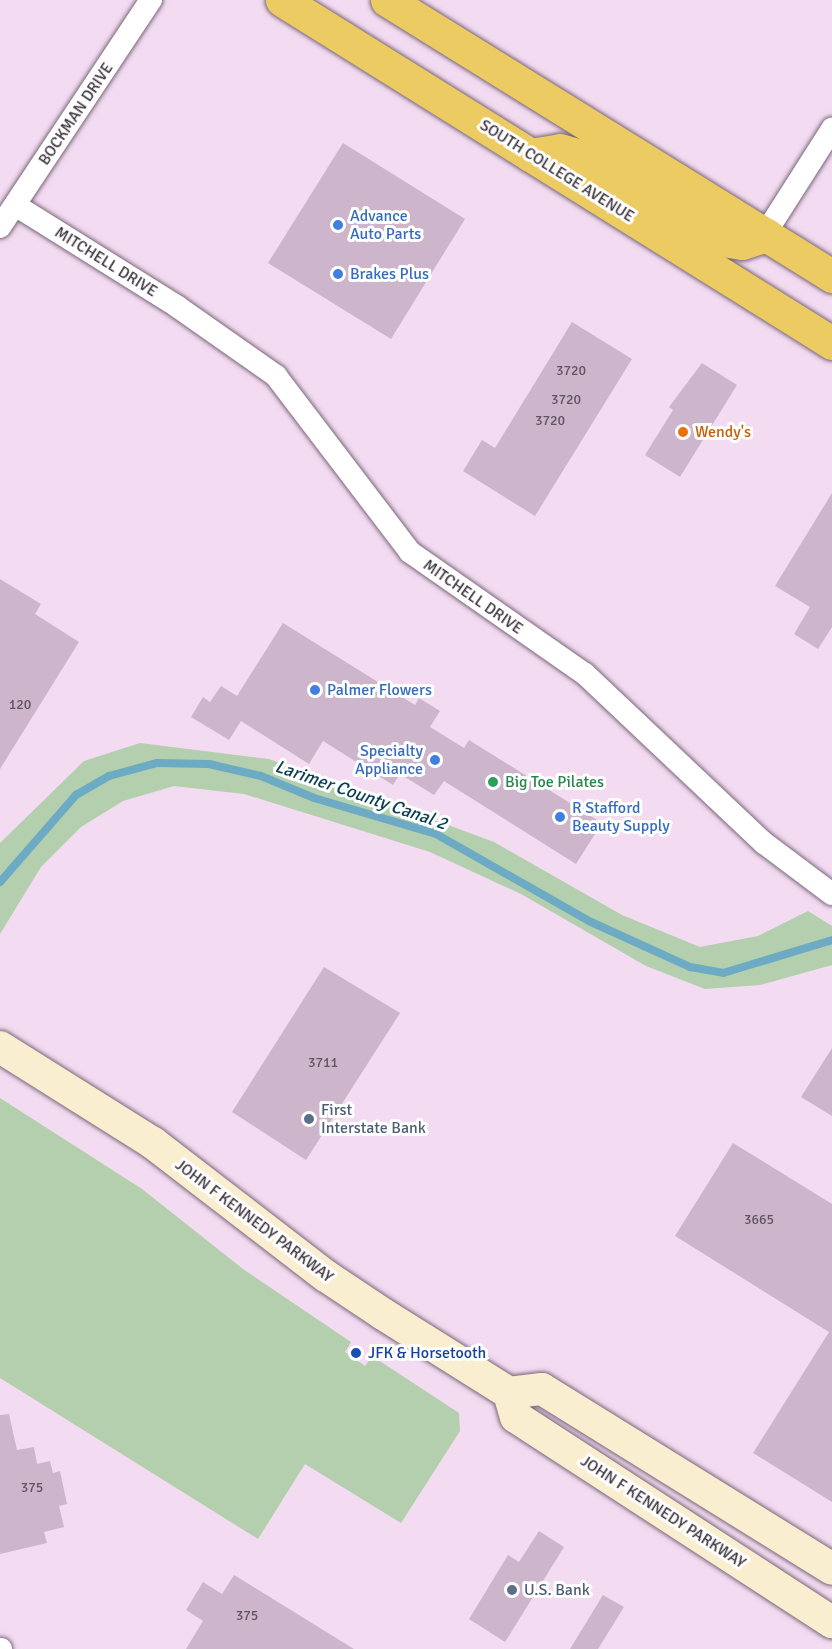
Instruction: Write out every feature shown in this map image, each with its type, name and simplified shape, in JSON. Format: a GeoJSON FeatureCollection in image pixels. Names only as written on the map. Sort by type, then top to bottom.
{"type":"FeatureCollection","features":[{"type":"Feature","properties":{"kind":"highway","name":"SOUTH COLLEGE AVENUE"},"geometry":{"type":"LineString","coordinates":[[282,0],[832,343]]}},
{"type":"Feature","properties":{"kind":"highway"},"geometry":{"type":"LineString","coordinates":[[387,0],[832,276]]}},
{"type":"Feature","properties":{"kind":"highway"},"geometry":{"type":"LineString","coordinates":[[530,155],[560,150],[592,159],[721,240],[742,243],[766,235]]}},
{"type":"Feature","properties":{"kind":"street","name":"BOCKMAN DRIVE"},"geometry":{"type":"LineString","coordinates":[[0,227],[151,0]]}},
{"type":"Feature","properties":{"kind":"street"},"geometry":{"type":"LineString","coordinates":[[766,235],[832,129]]}},
{"type":"Feature","properties":{"kind":"street","name":"MITCHELL DRIVE"},"geometry":{"type":"LineString","coordinates":[[15,205],[178,307],[276,376],[410,552],[585,674],[764,843],[832,894]]}},
{"type":"Feature","properties":{"kind":"street","name":"JOHN F KENNEDY PARKWAY"},"geometry":{"type":"LineString","coordinates":[[0,1047],[153,1143],[326,1276],[509,1393],[516,1417],[832,1622]]}},
{"type":"Feature","properties":{"kind":"street"},"geometry":{"type":"LineString","coordinates":[[509,1393],[542,1389],[832,1569]]}},
{"type":"Feature","properties":{"kind":"green space"},"geometry":{"type":"Polygon","coordinates":[[[140,743],[269,759],[494,842],[622,915],[700,947],[758,936],[808,911],[832,926],[832,965],[760,985],[705,989],[646,966],[521,894],[430,852],[244,794],[174,786],[123,801],[81,827],[41,867],[0,934],[0,843],[84,761],[140,743]]]}},
{"type":"Feature","properties":{"kind":"green space"},"geometry":{"type":"Polygon","coordinates":[[[0,1098],[142,1189],[243,1269],[351,1342],[345,1352],[365,1366],[372,1356],[459,1413],[460,1431],[401,1523],[305,1464],[258,1539],[0,1378],[0,1098]]]}},
{"type":"Feature","properties":{"kind":"building"},"geometry":{"type":"Polygon","coordinates":[[[343,143],[465,219],[391,339],[268,263],[343,143]]]}},
{"type":"Feature","properties":{"kind":"building"},"geometry":{"type":"Polygon","coordinates":[[[572,322],[632,359],[535,516],[463,471],[482,440],[495,448],[572,322]]]}},
{"type":"Feature","properties":{"kind":"building","name":"Wendy's"},"geometry":{"type":"Polygon","coordinates":[[[702,363],[737,385],[680,477],[645,455],[673,410],[669,407],[702,363]]]}},
{"type":"Feature","properties":{"kind":"building"},"geometry":{"type":"Polygon","coordinates":[[[832,493],[832,627],[818,649],[794,634],[810,607],[775,586],[832,493]]]}},
{"type":"Feature","properties":{"kind":"building"},"geometry":{"type":"Polygon","coordinates":[[[0,579],[41,604],[35,614],[79,642],[0,769],[0,579]]]}},
{"type":"Feature","properties":{"kind":"building"},"geometry":{"type":"Polygon","coordinates":[[[283,623],[415,705],[419,698],[440,711],[430,727],[464,748],[469,740],[602,823],[576,864],[444,781],[434,795],[400,774],[393,785],[323,741],[309,764],[241,721],[229,740],[191,717],[203,697],[210,702],[221,686],[237,696],[283,623]]]}},
{"type":"Feature","properties":{"kind":"building"},"geometry":{"type":"Polygon","coordinates":[[[324,967],[400,1013],[306,1160],[232,1112],[324,967]]]}},
{"type":"Feature","properties":{"kind":"building"},"geometry":{"type":"Polygon","coordinates":[[[832,1048],[832,1116],[801,1097],[832,1048]]]}},
{"type":"Feature","properties":{"kind":"building"},"geometry":{"type":"Polygon","coordinates":[[[733,1143],[832,1204],[832,1502],[753,1453],[829,1332],[675,1236],[733,1143]]]}},
{"type":"Feature","properties":{"kind":"building"},"geometry":{"type":"Polygon","coordinates":[[[9,1414],[17,1450],[34,1447],[37,1464],[50,1461],[53,1473],[60,1471],[67,1504],[59,1506],[64,1527],[44,1532],[47,1543],[0,1554],[0,1415],[9,1414]]]}},
{"type":"Feature","properties":{"kind":"building","name":"U.S. Bank"},"geometry":{"type":"Polygon","coordinates":[[[539,1531],[564,1547],[505,1642],[469,1619],[508,1555],[519,1562],[539,1531]]]}},
{"type":"Feature","properties":{"kind":"building"},"geometry":{"type":"Polygon","coordinates":[[[234,1575],[354,1649],[186,1649],[203,1621],[186,1610],[203,1582],[222,1594],[234,1575]]]}},
{"type":"Feature","properties":{"kind":"building"},"geometry":{"type":"Polygon","coordinates":[[[603,1595],[624,1607],[598,1649],[570,1649],[603,1595]]]}},
{"type":"Feature","properties":{"kind":"waterway","name":"Larimer County Canal 2"},"geometry":{"type":"LineString","coordinates":[[0,882],[76,795],[109,776],[157,763],[209,764],[261,776],[314,798],[436,834],[591,922],[690,967],[723,973],[832,940]]}},
{"type":"Feature","properties":{"kind":"place","name":"Advance Auto Parts"},"geometry":{"type":"Point","coordinates":[338,225]}},
{"type":"Feature","properties":{"kind":"place","name":"Brakes Plus"},"geometry":{"type":"Point","coordinates":[338,274]}},
{"type":"Feature","properties":{"kind":"place","name":"Wendy's"},"geometry":{"type":"Point","coordinates":[683,432]}},
{"type":"Feature","properties":{"kind":"place","name":"Palmer Flowers"},"geometry":{"type":"Point","coordinates":[315,690]}},
{"type":"Feature","properties":{"kind":"place","name":"Specialty Appliance"},"geometry":{"type":"Point","coordinates":[435,760]}},
{"type":"Feature","properties":{"kind":"place","name":"Big Toe Pilates"},"geometry":{"type":"Point","coordinates":[493,782]}},
{"type":"Feature","properties":{"kind":"place","name":"R Stafford Beauty Supply"},"geometry":{"type":"Point","coordinates":[560,817]}},
{"type":"Feature","properties":{"kind":"place","name":"First Interstate Bank"},"geometry":{"type":"Point","coordinates":[309,1119]}},
{"type":"Feature","properties":{"kind":"place","name":"JFK & Horsetooth"},"geometry":{"type":"Point","coordinates":[356,1353]}},
{"type":"Feature","properties":{"kind":"place","name":"U.S. Bank"},"geometry":{"type":"Point","coordinates":[512,1590]}}]}
